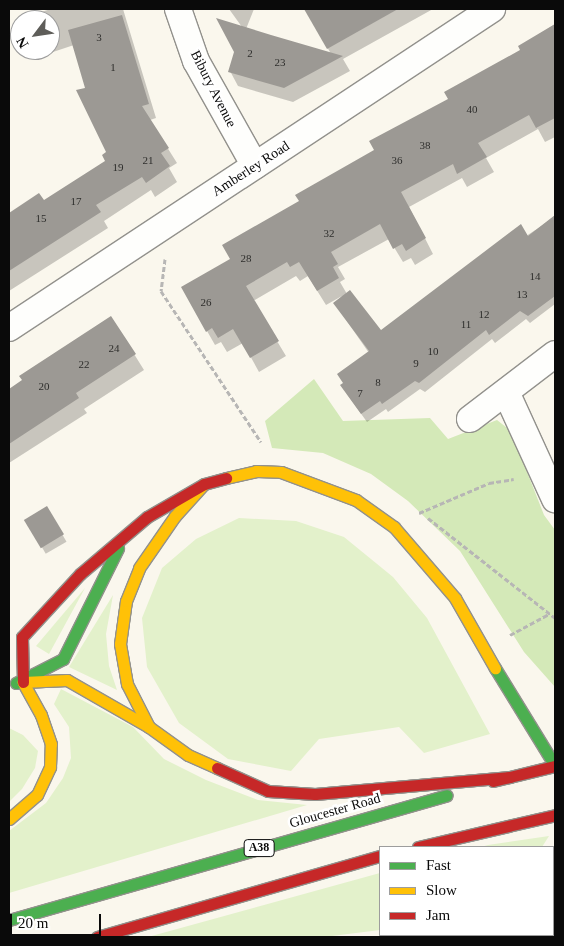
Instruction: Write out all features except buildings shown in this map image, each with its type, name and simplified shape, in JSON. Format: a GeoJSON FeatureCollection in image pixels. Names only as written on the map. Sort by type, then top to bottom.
{"type":"FeatureCollection","features":[{"type":"Feature","properties":{"kind":"main road"},"geometry":{"type":"LineString","coordinates":[[9,819],[37,795],[50,767],[50,744],[41,715],[23,682],[22,637],[80,574],[121,542],[147,517],[204,484],[256,471],[281,472],[356,500],[394,527],[455,598],[508,692],[555,766]]}},
{"type":"Feature","properties":{"kind":"main road"},"geometry":{"type":"LineString","coordinates":[[149,727],[127,684],[122,660],[120,644],[126,601],[139,568],[175,516],[204,484]]}},
{"type":"Feature","properties":{"kind":"main road"},"geometry":{"type":"LineString","coordinates":[[11,689],[63,659],[121,542]]}},
{"type":"Feature","properties":{"kind":"main road"},"geometry":{"type":"LineString","coordinates":[[23,682],[67,680],[149,727],[188,755],[268,791],[315,794],[510,777]]}},
{"type":"Feature","properties":{"kind":"main road","name":"Gloucester Road"},"geometry":{"type":"LineString","coordinates":[[9,920],[510,777],[555,766]]}},
{"type":"Feature","properties":{"kind":"main road"},"geometry":{"type":"LineString","coordinates":[[422,846],[555,815]]}},
{"type":"Feature","properties":{"kind":"main road"},"geometry":{"type":"LineString","coordinates":[[97,937],[379,856]]}},
{"type":"Feature","properties":{"kind":"street","name":"Bibury Avenue"},"geometry":{"type":"LineString","coordinates":[[178,9],[196,61],[255,166]]}},
{"type":"Feature","properties":{"kind":"street","name":"Amberley Road"},"geometry":{"type":"LineString","coordinates":[[9,328],[492,9]]}},
{"type":"Feature","properties":{"kind":"street"},"geometry":{"type":"LineString","coordinates":[[470,419],[555,354]]}},
{"type":"Feature","properties":{"kind":"street"},"geometry":{"type":"LineString","coordinates":[[506,392],[551,491]]}},
{"type":"Feature","properties":{"kind":"path"},"geometry":{"type":"LineString","coordinates":[[170,222],[161,291],[264,447]]}},
{"type":"Feature","properties":{"kind":"path"},"geometry":{"type":"LineString","coordinates":[[412,517],[500,480],[551,491]]}},
{"type":"Feature","properties":{"kind":"path"},"geometry":{"type":"LineString","coordinates":[[421,512],[555,618]]}},
{"type":"Feature","properties":{"kind":"path"},"geometry":{"type":"LineString","coordinates":[[506,637],[549,614]]}},
{"type":"Feature","properties":{"kind":"green space"},"geometry":{"type":"Polygon","coordinates":[[[314,379],[343,421],[430,418],[448,439],[497,420],[511,431],[544,515],[555,530],[555,687],[524,652],[460,551],[408,501],[371,474],[323,453],[272,448],[265,421],[314,379]]]}},
{"type":"Feature","properties":{"kind":"green space"},"geometry":{"type":"Polygon","coordinates":[[[239,518],[296,521],[344,537],[393,577],[427,618],[490,734],[424,753],[399,727],[319,739],[291,771],[228,759],[179,723],[147,667],[142,618],[162,568],[196,539],[239,518]]]}},
{"type":"Feature","properties":{"kind":"green space"},"geometry":{"type":"Polygon","coordinates":[[[85,588],[49,654],[36,646],[85,588]]]}},
{"type":"Feature","properties":{"kind":"green space"},"geometry":{"type":"Polygon","coordinates":[[[113,595],[106,634],[109,666],[117,690],[69,667],[113,595]]]}},
{"type":"Feature","properties":{"kind":"green space"},"geometry":{"type":"Polygon","coordinates":[[[61,689],[133,727],[164,759],[206,780],[258,800],[307,805],[9,893],[9,831],[46,803],[63,778],[71,758],[69,727],[54,704],[61,689]]]}},
{"type":"Feature","properties":{"kind":"green space"},"geometry":{"type":"Polygon","coordinates":[[[9,728],[23,735],[38,751],[35,768],[22,789],[9,802],[9,728]]]}},
{"type":"Feature","properties":{"kind":"green space"},"geometry":{"type":"Polygon","coordinates":[[[549,836],[543,846],[484,846],[549,836]]]}},
{"type":"Feature","properties":{"kind":"green space"},"geometry":{"type":"Polygon","coordinates":[[[379,873],[379,930],[324,937],[148,937],[379,873]]]}},
{"type":"Feature","properties":{"kind":"traffic: fast"},"geometry":{"type":"LineString","coordinates":[[16,683],[63,659],[118,548]]}},
{"type":"Feature","properties":{"kind":"traffic: fast"},"geometry":{"type":"LineString","coordinates":[[495,668],[555,766]]}},
{"type":"Feature","properties":{"kind":"traffic: fast"},"geometry":{"type":"LineString","coordinates":[[9,920],[447,795]]}},
{"type":"Feature","properties":{"kind":"traffic: fast"},"geometry":{"type":"LineString","coordinates":[[480,937],[490,936]]}},
{"type":"Feature","properties":{"kind":"traffic: slow"},"geometry":{"type":"LineString","coordinates":[[226,478],[256,471],[281,472],[356,500],[394,527],[455,598],[495,668]]}},
{"type":"Feature","properties":{"kind":"traffic: slow"},"geometry":{"type":"LineString","coordinates":[[149,727],[127,684],[120,644],[126,601],[139,568],[175,516],[204,484]]}},
{"type":"Feature","properties":{"kind":"traffic: slow"},"geometry":{"type":"LineString","coordinates":[[9,819],[37,795],[50,767],[51,744],[41,715],[23,682],[67,680],[149,727],[188,755],[217,768]]}},
{"type":"Feature","properties":{"kind":"traffic: jam"},"geometry":{"type":"LineString","coordinates":[[23,682],[22,637],[80,574],[147,517],[204,484],[226,478]]}},
{"type":"Feature","properties":{"kind":"traffic: jam"},"geometry":{"type":"LineString","coordinates":[[493,781],[555,766]]}},
{"type":"Feature","properties":{"kind":"traffic: jam"},"geometry":{"type":"LineString","coordinates":[[217,768],[268,791],[315,794],[510,777]]}},
{"type":"Feature","properties":{"kind":"traffic: jam"},"geometry":{"type":"LineString","coordinates":[[422,846],[555,815]]}},
{"type":"Feature","properties":{"kind":"traffic: jam"},"geometry":{"type":"LineString","coordinates":[[97,937],[379,856]]}}]}
